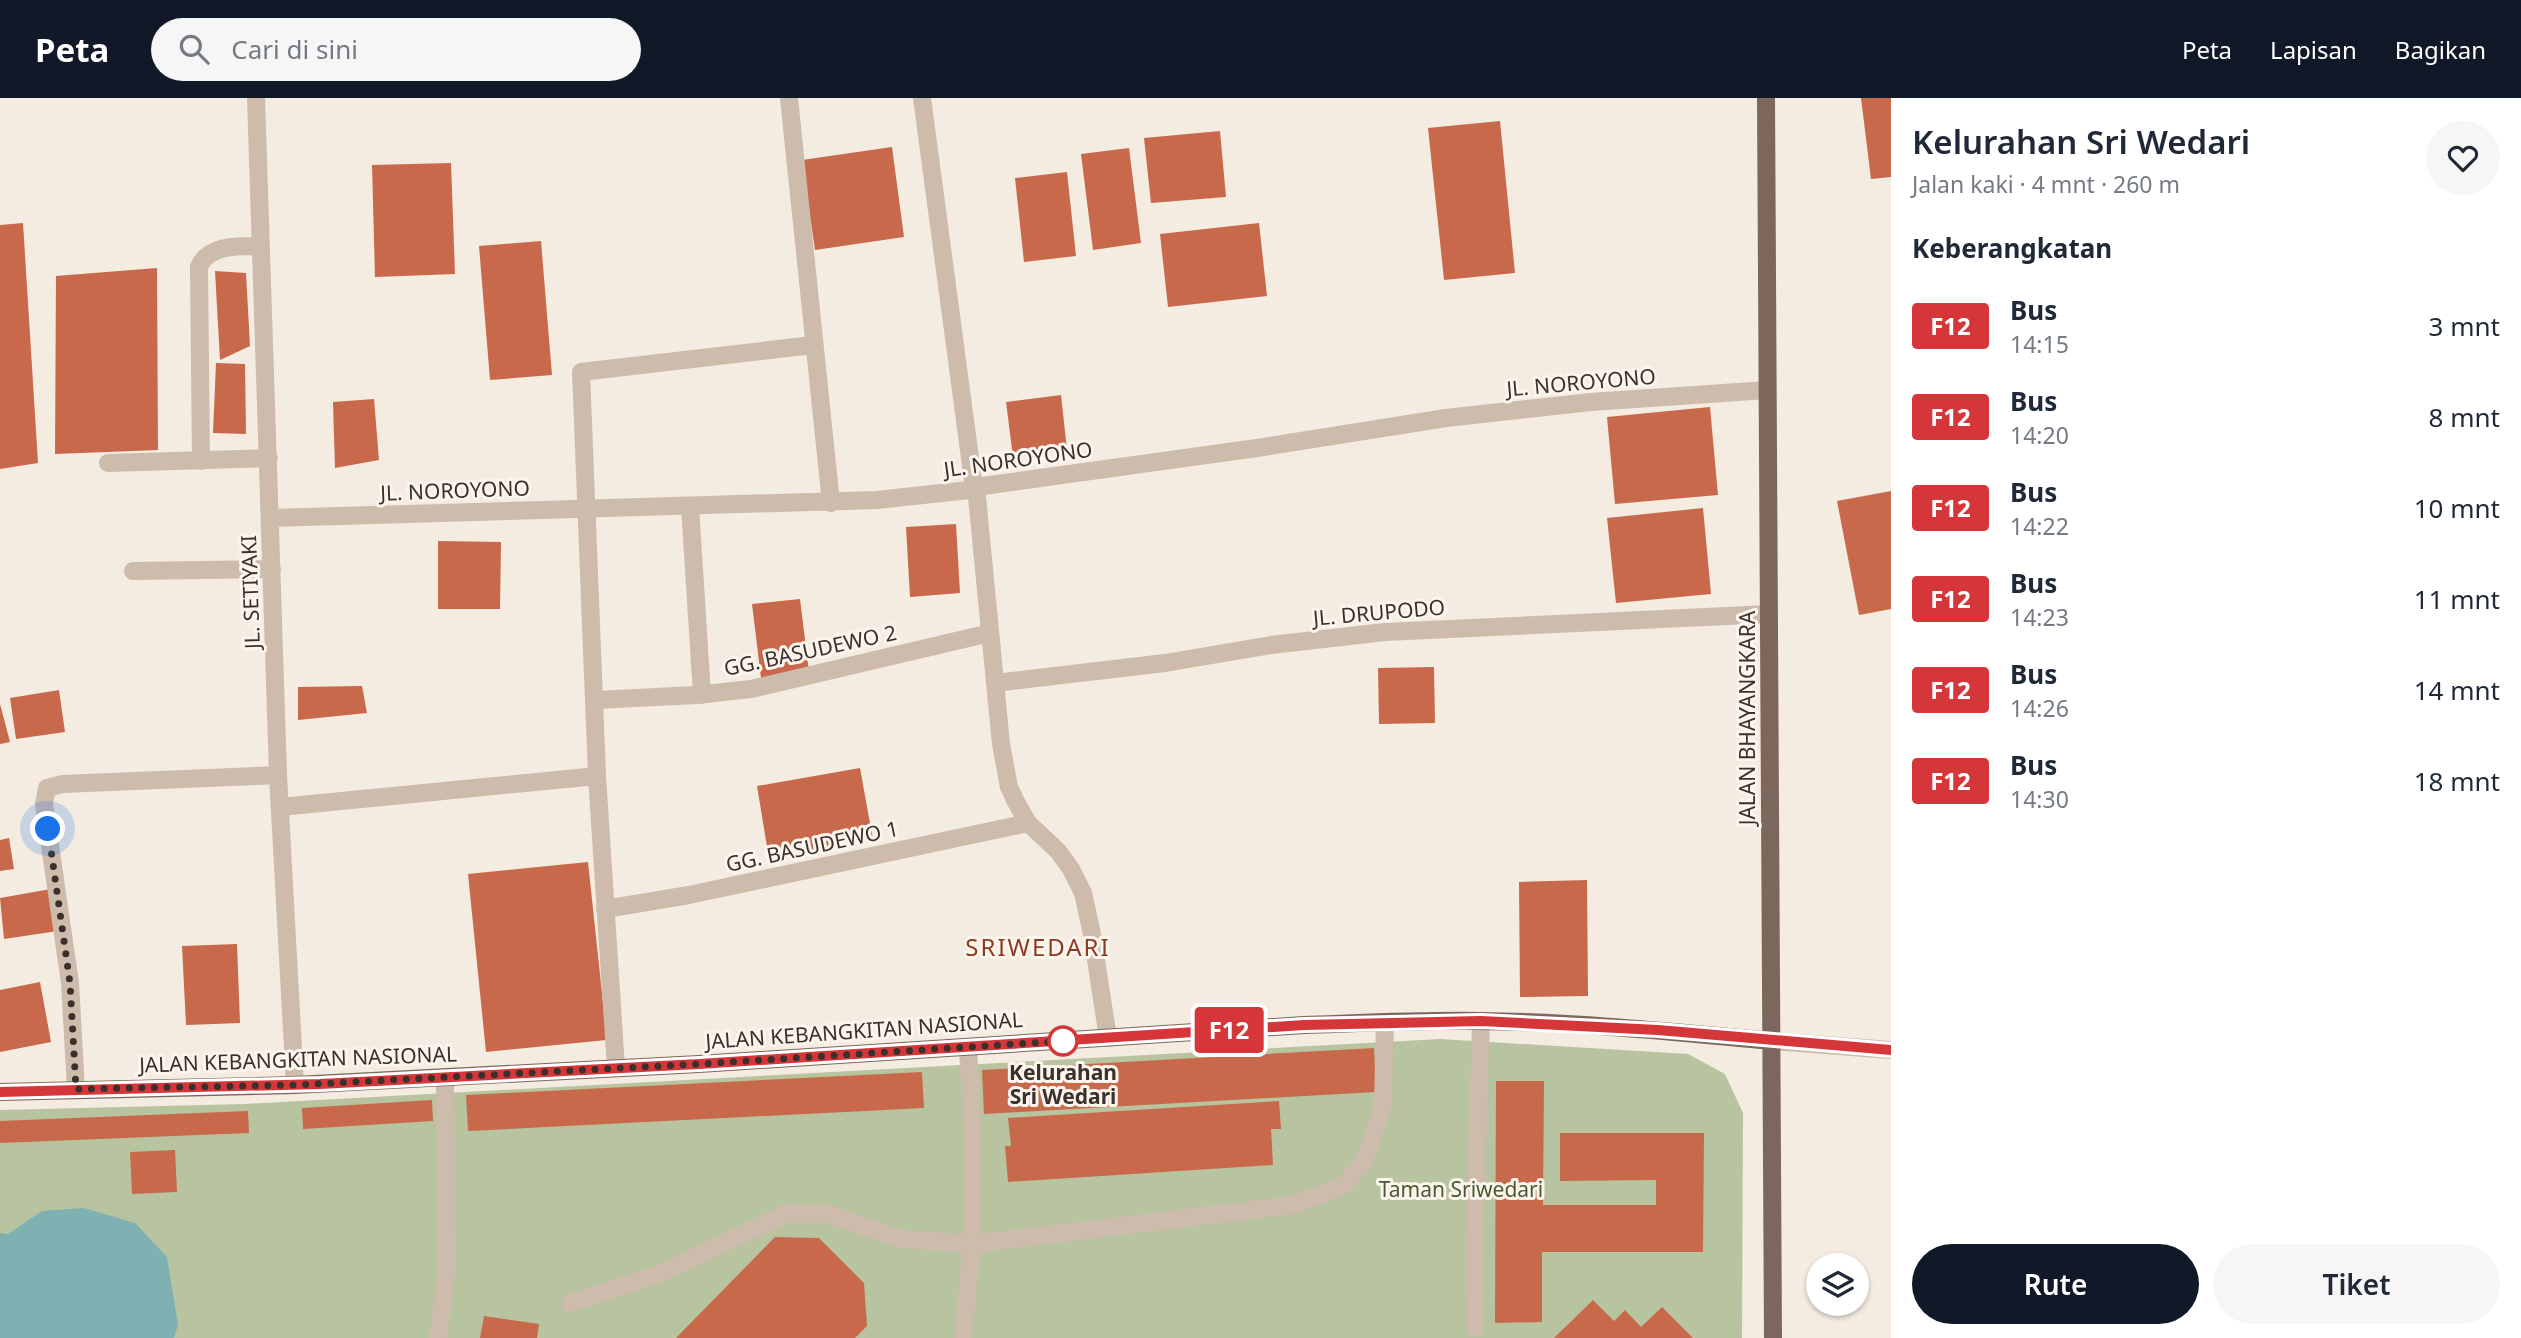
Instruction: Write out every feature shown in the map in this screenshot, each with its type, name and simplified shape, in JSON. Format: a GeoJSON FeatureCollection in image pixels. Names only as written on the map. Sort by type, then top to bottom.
{"type":"FeatureCollection","features":[{"type":"Feature","properties":{"kind":"main road","name":"JALAN BHAYANGKARA"},"geometry":{"type":"LineString","coordinates":[[1766,98],[1773,1338]]}},
{"type":"Feature","properties":{"kind":"main road","name":"JALAN KEBANGKITAN NASIONAL"},"geometry":{"type":"LineString","coordinates":[[0,1092],[295,1085],[1385,1022],[1481,1021],[1658,1030],[1772,1041]]}},
{"type":"Feature","properties":{"kind":"street","name":"JL. SETIYAKI"},"geometry":{"type":"LineString","coordinates":[[256,98],[278,775],[295,1085]]}},
{"type":"Feature","properties":{"kind":"street"},"geometry":{"type":"LineString","coordinates":[[789,98],[831,503]]}},
{"type":"Feature","properties":{"kind":"street"},"geometry":{"type":"LineString","coordinates":[[922,98],[975,488],[1003,756],[1009,787],[1028,823],[1058,851],[1083,893],[1108,1038]]}},
{"type":"Feature","properties":{"kind":"street"},"geometry":{"type":"LineString","coordinates":[[201,461],[199,267],[202,259],[215,251],[261,246]]}},
{"type":"Feature","properties":{"kind":"street"},"geometry":{"type":"LineString","coordinates":[[616,1068],[597,776],[581,372],[813,345]]}},
{"type":"Feature","properties":{"kind":"street","name":"JL. NOROYONO"},"geometry":{"type":"LineString","coordinates":[[271,518],[877,500],[1257,448],[1446,418],[1605,401],[1768,390]]}},
{"type":"Feature","properties":{"kind":"street"},"geometry":{"type":"LineString","coordinates":[[108,463],[269,458]]}},
{"type":"Feature","properties":{"kind":"street"},"geometry":{"type":"LineString","coordinates":[[690,506],[702,695]]}},
{"type":"Feature","properties":{"kind":"street"},"geometry":{"type":"LineString","coordinates":[[133,571],[272,569]]}},
{"type":"Feature","properties":{"kind":"street","name":"JL. DRUPODO"},"geometry":{"type":"LineString","coordinates":[[995,683],[1165,663],[1271,645],[1385,632],[1769,614]]}},
{"type":"Feature","properties":{"kind":"street","name":"GG. BASUDEWO 2"},"geometry":{"type":"LineString","coordinates":[[596,700],[702,695],[779,684],[990,633]]}},
{"type":"Feature","properties":{"kind":"street"},"geometry":{"type":"LineString","coordinates":[[76,1089],[70,983],[44,804],[47,788],[62,784],[278,775]]}},
{"type":"Feature","properties":{"kind":"street"},"geometry":{"type":"LineString","coordinates":[[280,807],[597,776]]}},
{"type":"Feature","properties":{"kind":"street","name":"GG. BASUDEWO 1"},"geometry":{"type":"LineString","coordinates":[[605,909],[688,895],[1028,823]]}},
{"type":"Feature","properties":{"kind":"street"},"geometry":{"type":"LineString","coordinates":[[1475,1328],[1481,1021]]}},
{"type":"Feature","properties":{"kind":"street"},"geometry":{"type":"LineString","coordinates":[[570,1303],[657,1275],[787,1213],[830,1214],[901,1238],[972,1244],[1293,1205],[1344,1185],[1365,1160],[1382,1104],[1385,1022]]}},
{"type":"Feature","properties":{"kind":"street"},"geometry":{"type":"LineString","coordinates":[[1772,1041],[1891,1050]]}},
{"type":"Feature","properties":{"kind":"street"},"geometry":{"type":"LineString","coordinates":[[962,1338],[972,1244],[973,1148],[968,1047]]}},
{"type":"Feature","properties":{"kind":"street"},"geometry":{"type":"LineString","coordinates":[[439,1338],[447,1266],[445,1077]]}},
{"type":"Feature","properties":{"kind":"green space","name":"Taman Sriwedari"},"geometry":{"type":"Polygon","coordinates":[[[1440,1039],[1688,1054],[1725,1074],[1743,1113],[1742,1338],[0,1338],[0,1110],[244,1104],[1440,1039]]]}},
{"type":"Feature","properties":{"kind":"water"},"geometry":{"type":"Polygon","coordinates":[[[84,1208],[135,1223],[167,1257],[178,1325],[174,1338],[0,1338],[0,1233],[8,1234],[42,1211],[84,1208]]]}},
{"type":"Feature","properties":{"kind":"building"},"geometry":{"type":"Polygon","coordinates":[[[1861,98],[1891,98],[1891,177],[1871,179],[1861,98]]]}},
{"type":"Feature","properties":{"kind":"building"},"geometry":{"type":"Polygon","coordinates":[[[1500,121],[1515,273],[1444,280],[1428,128],[1500,121]]]}},
{"type":"Feature","properties":{"kind":"building"},"geometry":{"type":"Polygon","coordinates":[[[1220,131],[1226,197],[1151,203],[1144,138],[1220,131]]]}},
{"type":"Feature","properties":{"kind":"building"},"geometry":{"type":"Polygon","coordinates":[[[892,147],[904,237],[815,250],[802,160],[892,147]]]}},
{"type":"Feature","properties":{"kind":"building"},"geometry":{"type":"Polygon","coordinates":[[[1129,148],[1141,243],[1093,250],[1081,154],[1129,148]]]}},
{"type":"Feature","properties":{"kind":"building"},"geometry":{"type":"Polygon","coordinates":[[[451,163],[455,274],[375,277],[372,165],[451,163]]]}},
{"type":"Feature","properties":{"kind":"building"},"geometry":{"type":"Polygon","coordinates":[[[1067,172],[1076,256],[1024,262],[1015,178],[1067,172]]]}},
{"type":"Feature","properties":{"kind":"building"},"geometry":{"type":"Polygon","coordinates":[[[23,223],[38,463],[0,469],[0,225],[23,223]]]}},
{"type":"Feature","properties":{"kind":"building"},"geometry":{"type":"Polygon","coordinates":[[[1259,223],[1267,296],[1168,307],[1160,234],[1259,223]]]}},
{"type":"Feature","properties":{"kind":"building"},"geometry":{"type":"Polygon","coordinates":[[[541,241],[552,375],[490,380],[479,246],[541,241]]]}},
{"type":"Feature","properties":{"kind":"building"},"geometry":{"type":"Polygon","coordinates":[[[157,268],[158,450],[55,454],[56,276],[157,268]]]}},
{"type":"Feature","properties":{"kind":"building"},"geometry":{"type":"Polygon","coordinates":[[[215,271],[246,273],[250,346],[220,360],[215,271]]]}},
{"type":"Feature","properties":{"kind":"building"},"geometry":{"type":"Polygon","coordinates":[[[216,363],[245,364],[246,434],[213,433],[216,363]]]}},
{"type":"Feature","properties":{"kind":"building"},"geometry":{"type":"Polygon","coordinates":[[[1061,395],[1067,450],[1013,457],[1006,402],[1061,395]]]}},
{"type":"Feature","properties":{"kind":"building"},"geometry":{"type":"Polygon","coordinates":[[[374,399],[379,460],[335,468],[333,402],[374,399]]]}},
{"type":"Feature","properties":{"kind":"building"},"geometry":{"type":"Polygon","coordinates":[[[1710,407],[1718,495],[1615,504],[1607,417],[1710,407]]]}},
{"type":"Feature","properties":{"kind":"building"},"geometry":{"type":"Polygon","coordinates":[[[1891,491],[1891,609],[1859,615],[1837,501],[1891,491]]]}},
{"type":"Feature","properties":{"kind":"building"},"geometry":{"type":"Polygon","coordinates":[[[1703,508],[1711,594],[1616,603],[1607,518],[1703,508]]]}},
{"type":"Feature","properties":{"kind":"building"},"geometry":{"type":"Polygon","coordinates":[[[956,524],[960,593],[910,597],[906,527],[956,524]]]}},
{"type":"Feature","properties":{"kind":"building"},"geometry":{"type":"Polygon","coordinates":[[[438,541],[501,542],[500,609],[438,609],[438,541]]]}},
{"type":"Feature","properties":{"kind":"building"},"geometry":{"type":"Polygon","coordinates":[[[800,599],[809,672],[761,678],[752,604],[800,599]]]}},
{"type":"Feature","properties":{"kind":"building"},"geometry":{"type":"Polygon","coordinates":[[[1434,667],[1435,723],[1379,724],[1378,668],[1434,667]]]}},
{"type":"Feature","properties":{"kind":"building"},"geometry":{"type":"Polygon","coordinates":[[[362,686],[367,713],[298,720],[298,687],[362,686]]]}},
{"type":"Feature","properties":{"kind":"building"},"geometry":{"type":"Polygon","coordinates":[[[59,690],[65,732],[16,739],[10,698],[59,690]]]}},
{"type":"Feature","properties":{"kind":"building"},"geometry":{"type":"Polygon","coordinates":[[[0,704],[10,742],[0,744],[0,704]]]}},
{"type":"Feature","properties":{"kind":"building"},"geometry":{"type":"Polygon","coordinates":[[[860,768],[873,840],[769,859],[757,786],[860,768]]]}},
{"type":"Feature","properties":{"kind":"building"},"geometry":{"type":"Polygon","coordinates":[[[9,838],[14,869],[0,871],[0,840],[9,838]]]}},
{"type":"Feature","properties":{"kind":"building"},"geometry":{"type":"Polygon","coordinates":[[[588,862],[607,1040],[486,1052],[468,874],[588,862]]]}},
{"type":"Feature","properties":{"kind":"building"},"geometry":{"type":"Polygon","coordinates":[[[1587,880],[1588,996],[1520,997],[1519,882],[1587,880]]]}},
{"type":"Feature","properties":{"kind":"building"},"geometry":{"type":"Polygon","coordinates":[[[51,889],[58,931],[4,939],[0,898],[51,889]]]}},
{"type":"Feature","properties":{"kind":"building"},"geometry":{"type":"Polygon","coordinates":[[[237,944],[240,1023],[186,1025],[182,946],[237,944]]]}},
{"type":"Feature","properties":{"kind":"building"},"geometry":{"type":"Polygon","coordinates":[[[40,982],[51,1042],[0,1052],[0,990],[40,982]]]}},
{"type":"Feature","properties":{"kind":"building"},"geometry":{"type":"Polygon","coordinates":[[[1374,1048],[1376,1092],[984,1114],[982,1070],[1374,1048]]]}},
{"type":"Feature","properties":{"kind":"building"},"geometry":{"type":"Polygon","coordinates":[[[922,1072],[924,1108],[468,1131],[466,1095],[922,1072]]]}},
{"type":"Feature","properties":{"kind":"building"},"geometry":{"type":"Polygon","coordinates":[[[1496,1081],[1544,1081],[1543,1205],[1656,1205],[1656,1180],[1560,1181],[1560,1133],[1704,1133],[1703,1252],[1542,1252],[1542,1322],[1495,1323],[1496,1081]]]}},
{"type":"Feature","properties":{"kind":"building"},"geometry":{"type":"Polygon","coordinates":[[[432,1100],[433,1121],[303,1129],[302,1108],[432,1100]]]}},
{"type":"Feature","properties":{"kind":"building"},"geometry":{"type":"Polygon","coordinates":[[[1279,1101],[1281,1129],[1271,1129],[1273,1165],[1008,1182],[1005,1146],[1011,1146],[1008,1118],[1279,1101]]]}},
{"type":"Feature","properties":{"kind":"building"},"geometry":{"type":"Polygon","coordinates":[[[248,1111],[249,1133],[0,1143],[0,1121],[248,1111]]]}},
{"type":"Feature","properties":{"kind":"building"},"geometry":{"type":"Polygon","coordinates":[[[175,1150],[177,1192],[132,1194],[130,1152],[175,1150]]]}},
{"type":"Feature","properties":{"kind":"building"},"geometry":{"type":"Polygon","coordinates":[[[775,1237],[819,1238],[864,1283],[867,1326],[855,1338],[676,1338],[775,1237]]]}},
{"type":"Feature","properties":{"kind":"building"},"geometry":{"type":"Polygon","coordinates":[[[1593,1300],[1614,1321],[1625,1310],[1641,1327],[1662,1307],[1693,1338],[1554,1338],[1593,1300]]]}},
{"type":"Feature","properties":{"kind":"building"},"geometry":{"type":"Polygon","coordinates":[[[484,1316],[539,1324],[537,1338],[480,1338],[484,1316]]]}},
{"type":"Feature","properties":{"kind":"bus line","name":"F12"},"geometry":{"type":"LineString","coordinates":[[0,1092],[320,1084],[1385,1022],[1481,1021],[1658,1030],[1891,1050]]}},
{"type":"Feature","properties":{"kind":"place","name":"Kelurahan Sri Wedari"},"geometry":{"type":"Point","coordinates":[1063,1041]}},
{"type":"Feature","properties":{"kind":"district","name":"SRIWEDARI"},"geometry":{"type":"Point","coordinates":[1038,946]}},
{"type":"Feature","properties":{"kind":"route"},"geometry":{"type":"LineString","coordinates":[[48,829],[70,983],[76,1089],[295,1085],[699,1064],[1063,1041]]}}]}
